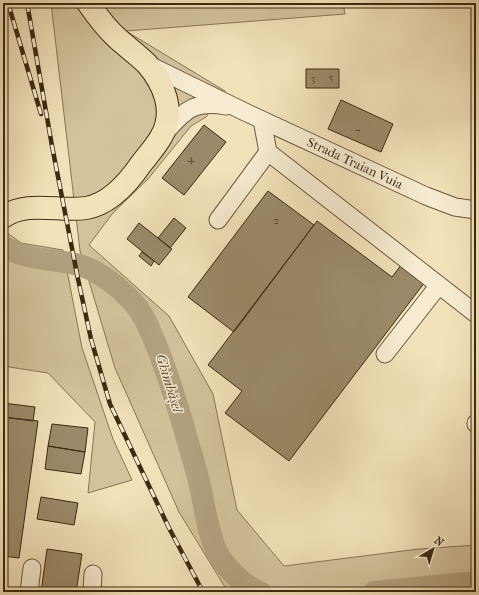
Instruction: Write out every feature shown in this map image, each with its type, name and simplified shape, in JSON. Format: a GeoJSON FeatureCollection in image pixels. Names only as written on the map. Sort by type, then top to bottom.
{"type":"FeatureCollection","features":[{"type":"Feature","properties":{"kind":"main road"},"geometry":{"type":"LineString","coordinates":[[3,217],[10,212],[22,209],[85,208],[108,200],[140,166],[161,136],[168,118],[168,109],[166,96],[159,80],[146,64],[113,34],[88,3]]}},
{"type":"Feature","properties":{"kind":"street","name":"Strada Traian Vuia"},"geometry":{"type":"LineString","coordinates":[[146,64],[426,196],[455,207],[476,210]]}},
{"type":"Feature","properties":{"kind":"street","name":"Strada Traian Vuia"},"geometry":{"type":"LineString","coordinates":[[161,136],[180,117],[194,106],[211,104],[238,108]]}},
{"type":"Feature","properties":{"kind":"street"},"geometry":{"type":"LineString","coordinates":[[262,120],[268,152],[476,314]]}},
{"type":"Feature","properties":{"kind":"street"},"geometry":{"type":"LineString","coordinates":[[218,220],[268,152]]}},
{"type":"Feature","properties":{"kind":"street"},"geometry":{"type":"LineString","coordinates":[[385,354],[439,285]]}},
{"type":"Feature","properties":{"kind":"street"},"geometry":{"type":"LineString","coordinates":[[29,592],[32,568]]}},
{"type":"Feature","properties":{"kind":"street"},"geometry":{"type":"LineString","coordinates":[[92,592],[93,574]]}},
{"type":"Feature","properties":{"kind":"shaded area"},"geometry":{"type":"Polygon","coordinates":[[[51,3],[343,3],[345,14],[126,31],[225,91],[206,117],[191,126],[148,179],[112,214],[89,245],[169,316],[213,394],[237,510],[284,566],[419,549],[476,545],[476,592],[228,592],[179,512],[115,368],[80,251],[51,3]]]}},
{"type":"Feature","properties":{"kind":"shaded area"},"geometry":{"type":"Polygon","coordinates":[[[3,230],[21,243],[63,250],[82,348],[113,439],[132,480],[88,493],[95,422],[48,373],[3,366],[3,230]]]}},
{"type":"Feature","properties":{"kind":"building"},"geometry":{"type":"Polygon","coordinates":[[[306,69],[339,69],[339,88],[306,88],[306,69]]]}},
{"type":"Feature","properties":{"kind":"building"},"geometry":{"type":"Polygon","coordinates":[[[341,100],[393,124],[381,152],[328,129],[341,100]]]}},
{"type":"Feature","properties":{"kind":"building"},"geometry":{"type":"Polygon","coordinates":[[[204,125],[226,142],[184,195],[162,178],[204,125]]]}},
{"type":"Feature","properties":{"kind":"building"},"geometry":{"type":"Polygon","coordinates":[[[268,191],[314,225],[234,332],[188,297],[268,191]]]}},
{"type":"Feature","properties":{"kind":"building"},"geometry":{"type":"Polygon","coordinates":[[[174,218],[186,228],[170,248],[158,238],[174,218]]]}},
{"type":"Feature","properties":{"kind":"building"},"geometry":{"type":"Polygon","coordinates":[[[317,221],[392,277],[405,260],[428,278],[289,461],[225,413],[242,391],[208,365],[317,221]]]}},
{"type":"Feature","properties":{"kind":"building"},"geometry":{"type":"Polygon","coordinates":[[[139,223],[172,249],[159,265],[127,239],[139,223]]]}},
{"type":"Feature","properties":{"kind":"building"},"geometry":{"type":"Polygon","coordinates":[[[142,252],[154,261],[151,266],[139,256],[142,252]]]}},
{"type":"Feature","properties":{"kind":"building"},"geometry":{"type":"Polygon","coordinates":[[[3,403],[35,407],[33,421],[3,417],[3,403]]]}},
{"type":"Feature","properties":{"kind":"building"},"geometry":{"type":"Polygon","coordinates":[[[3,417],[38,421],[19,558],[3,556],[3,417]]]}},
{"type":"Feature","properties":{"kind":"building"},"geometry":{"type":"Polygon","coordinates":[[[52,424],[88,428],[85,452],[48,446],[52,424]]]}},
{"type":"Feature","properties":{"kind":"building"},"geometry":{"type":"Polygon","coordinates":[[[48,446],[85,452],[81,474],[45,469],[48,446]]]}},
{"type":"Feature","properties":{"kind":"building"},"geometry":{"type":"Polygon","coordinates":[[[41,497],[78,503],[74,525],[37,519],[41,497]]]}},
{"type":"Feature","properties":{"kind":"building"},"geometry":{"type":"Polygon","coordinates":[[[47,549],[82,554],[76,592],[41,592],[47,549]]]}},
{"type":"Feature","properties":{"kind":"waterway","name":"Ghimbășel"},"geometry":{"type":"LineString","coordinates":[[3,246],[12,251],[30,257],[79,265],[93,270],[114,284],[136,305],[152,334],[172,388],[197,472],[209,530],[218,554],[231,571],[242,581],[260,592]]}},
{"type":"Feature","properties":{"kind":"waterway","name":"Ghimbășel"},"geometry":{"type":"LineString","coordinates":[[374,592],[476,582]]}},
{"type":"Feature","properties":{"kind":"railway"},"geometry":{"type":"LineString","coordinates":[[8,3],[41,114]]}},
{"type":"Feature","properties":{"kind":"railway"},"geometry":{"type":"LineString","coordinates":[[27,3],[52,146],[78,279],[91,339],[110,404],[169,528],[203,592]]}}]}
